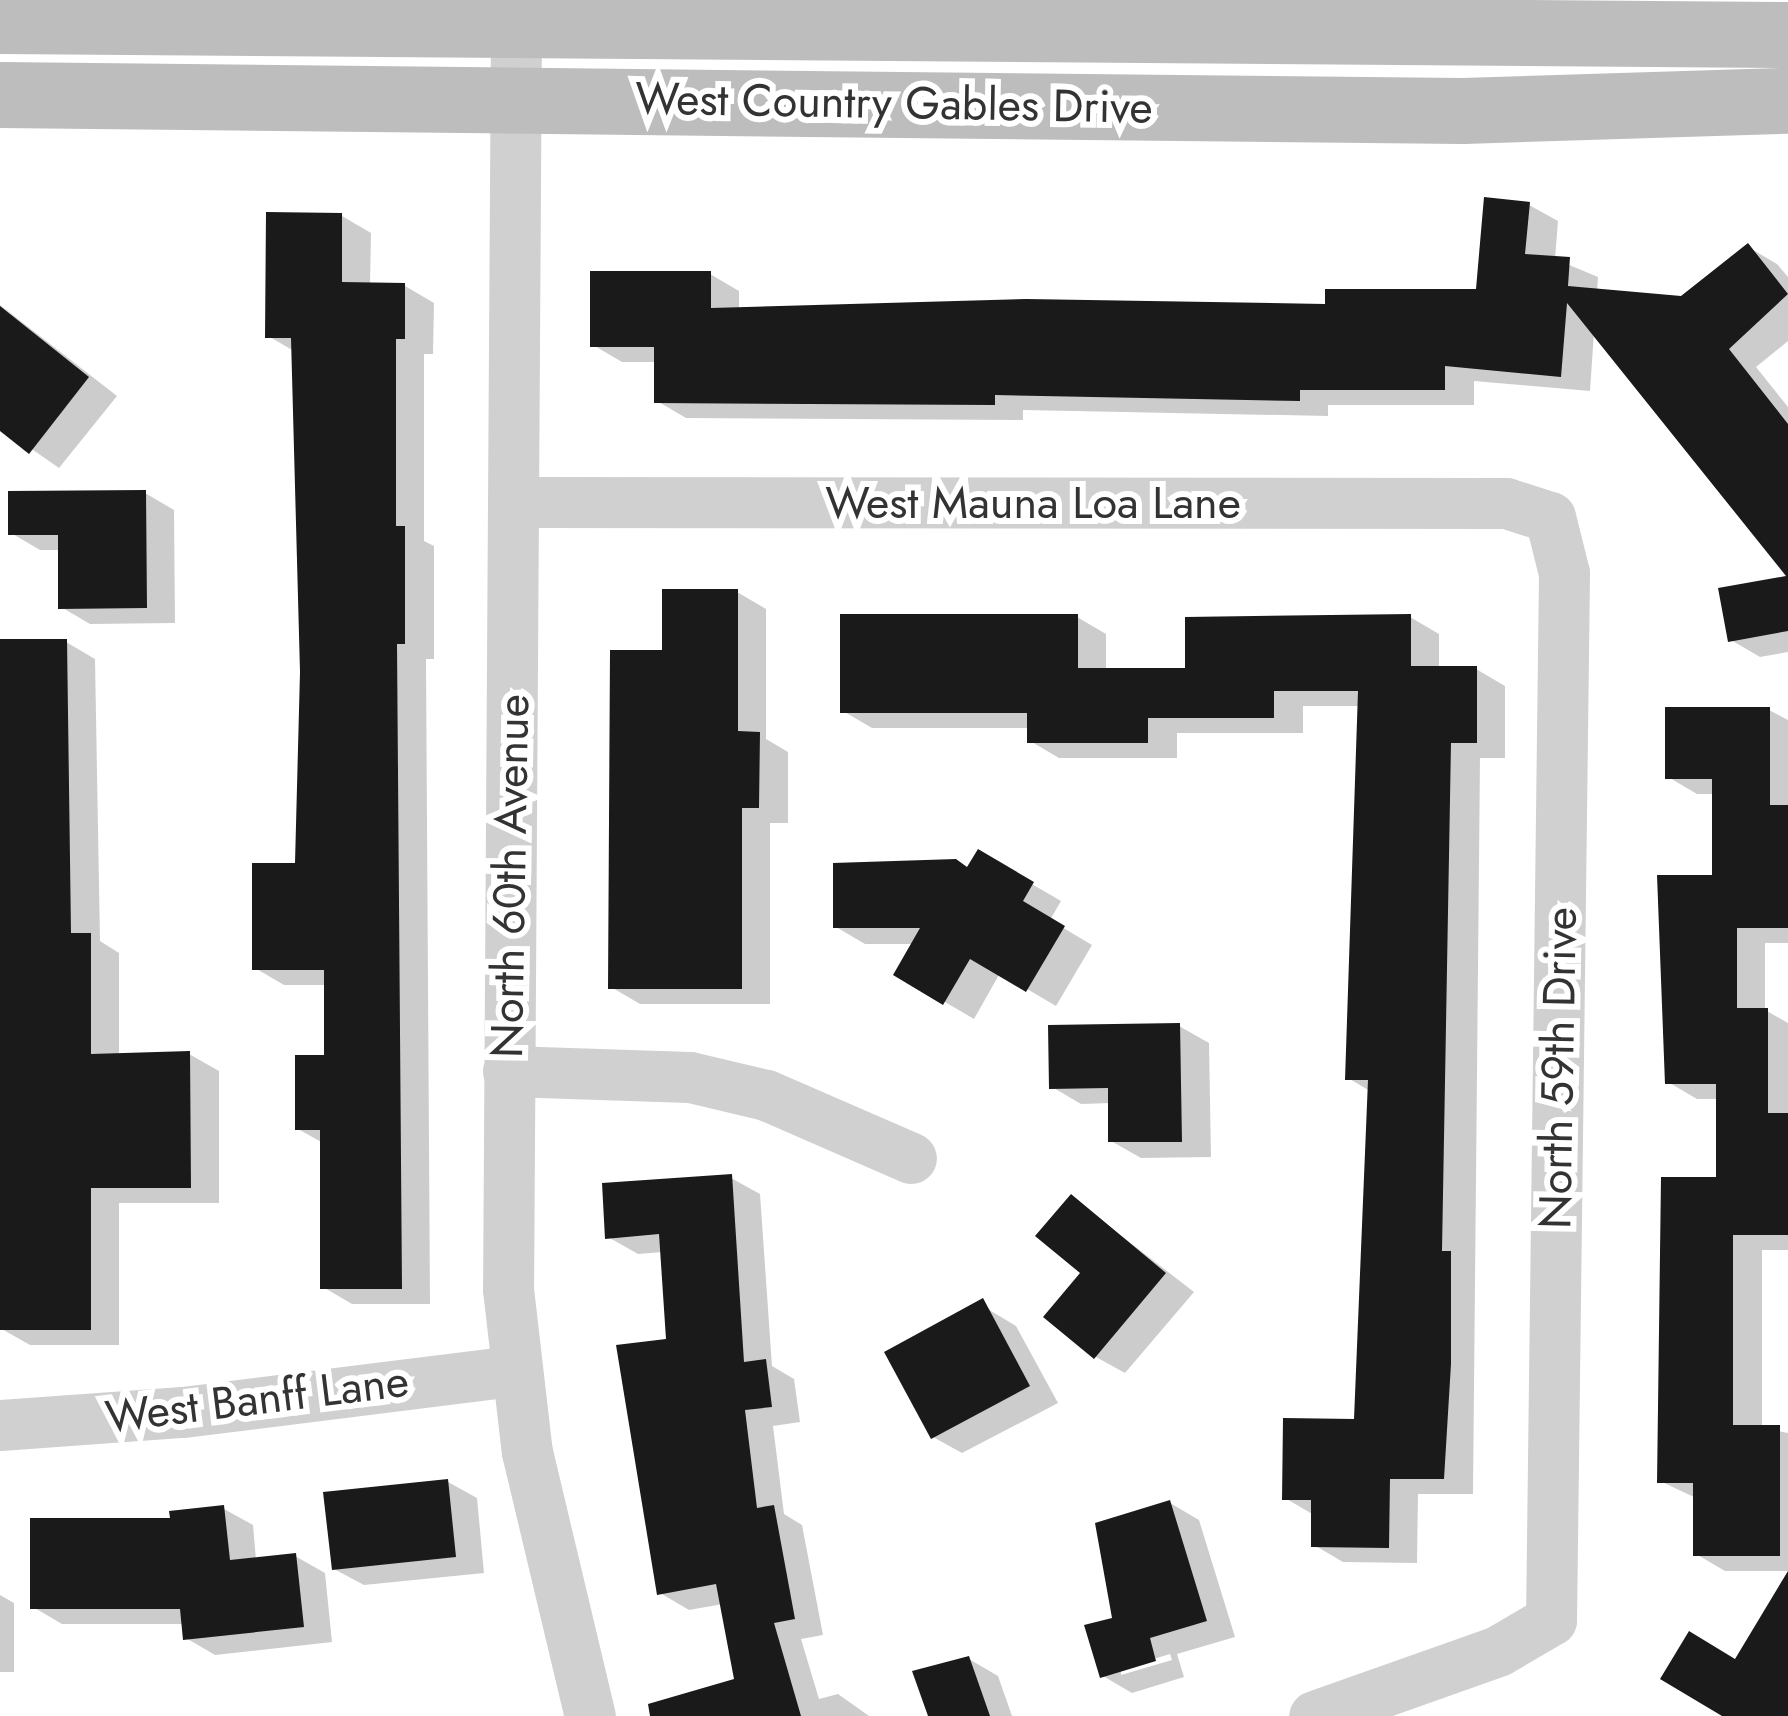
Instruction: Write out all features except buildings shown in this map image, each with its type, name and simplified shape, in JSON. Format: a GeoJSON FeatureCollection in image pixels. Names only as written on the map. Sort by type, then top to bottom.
{"type":"FeatureCollection","features":[{"type":"Feature","properties":{"kind":"street","name":"West Country Gables Drive"},"geometry":{"type":"LineString","coordinates":[[0,21],[1788,35]]}},
{"type":"Feature","properties":{"kind":"street","name":"North 60th Avenue"},"geometry":{"type":"LineString","coordinates":[[516,27],[508,1070],[514,1371],[590,1716]]}},
{"type":"Feature","properties":{"kind":"street","name":"West Country Gables Drive"},"geometry":{"type":"LineString","coordinates":[[0,95],[1463,111],[1788,101]]}},
{"type":"Feature","properties":{"kind":"street","name":"West Mauna Loa Lane"},"geometry":{"type":"LineString","coordinates":[[513,502],[1506,503],[1550,517]]}},
{"type":"Feature","properties":{"kind":"street","name":"North 59th Drive"},"geometry":{"type":"LineString","coordinates":[[1314,1716],[1498,1651],[1551,1620],[1564,573],[1550,517]]}},
{"type":"Feature","properties":{"kind":"street"},"geometry":{"type":"LineString","coordinates":[[508,1070],[690,1078],[766,1095],[911,1158]]}},
{"type":"Feature","properties":{"kind":"street","name":"West Banff Lane"},"geometry":{"type":"LineString","coordinates":[[0,1425],[514,1371]]}}]}
